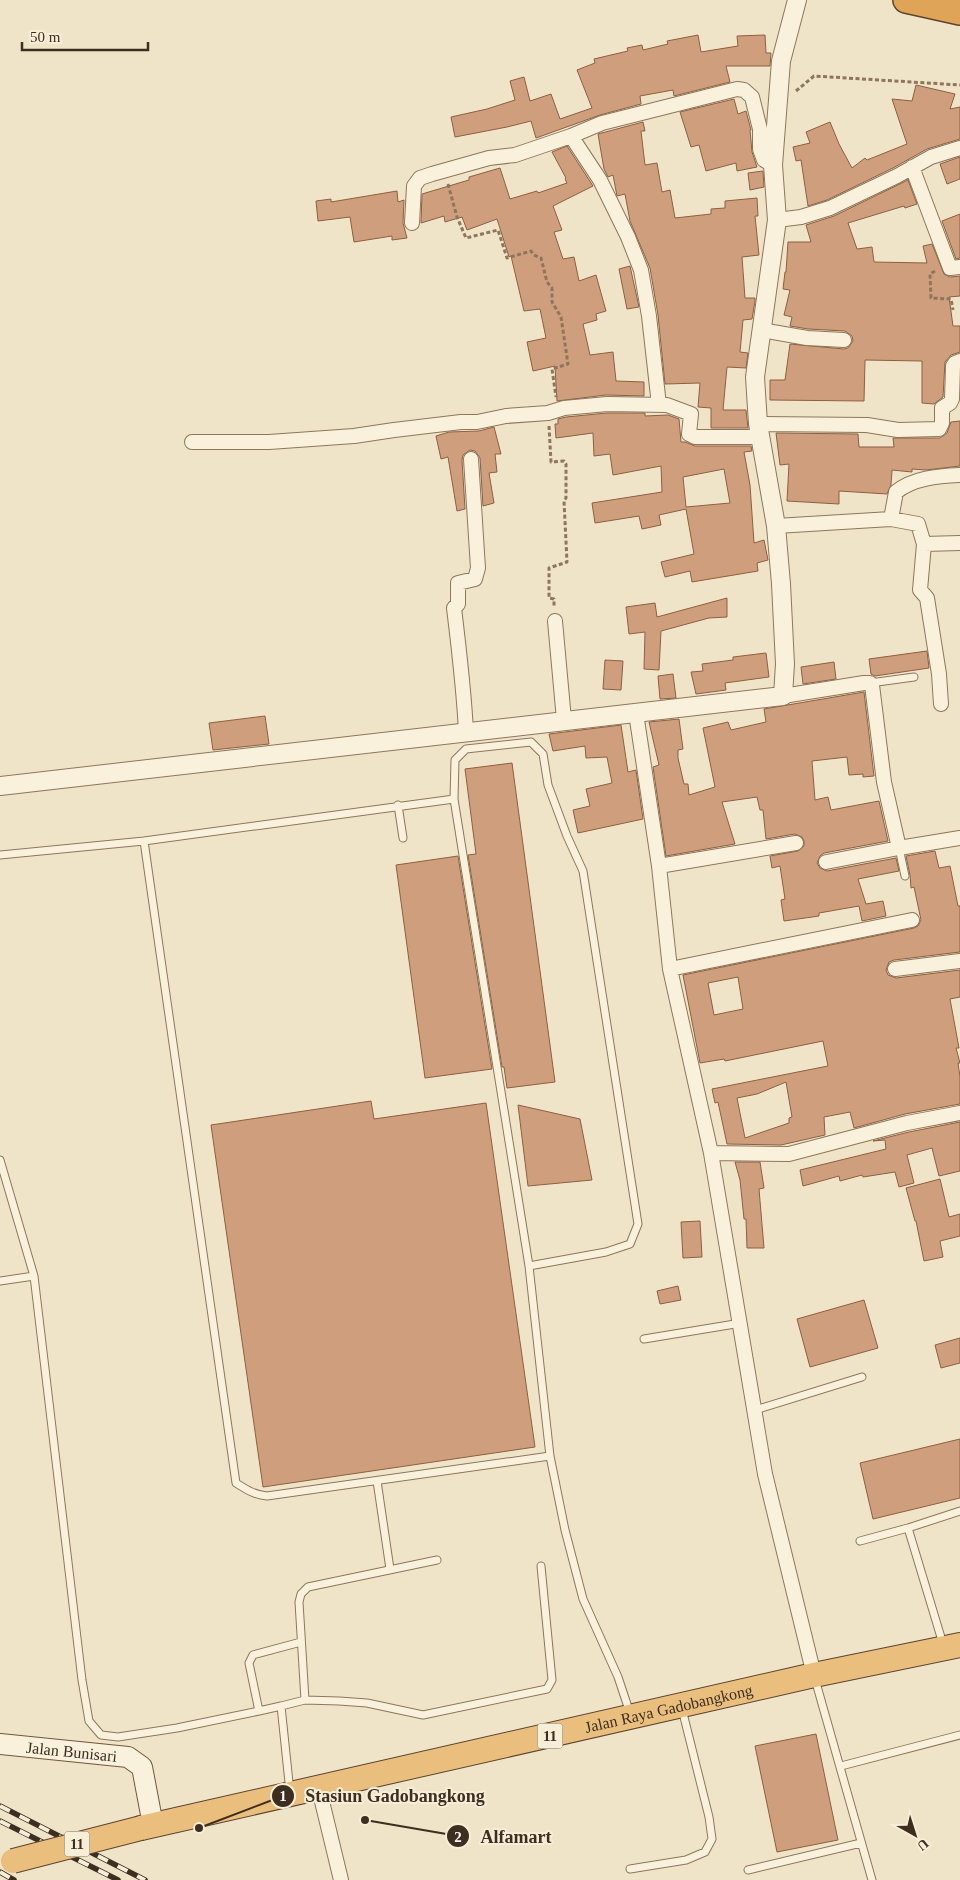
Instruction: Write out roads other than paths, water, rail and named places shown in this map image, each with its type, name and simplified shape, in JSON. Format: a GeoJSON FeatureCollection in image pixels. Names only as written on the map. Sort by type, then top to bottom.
{"type":"FeatureCollection","features":[{"type":"Feature","properties":{"kind":"highway"},"geometry":{"type":"LineString","coordinates":[[906,0],[960,12]]}},
{"type":"Feature","properties":{"kind":"highway","name":"Jalan Raya Gadobangkong"},"geometry":{"type":"LineString","coordinates":[[7,1862],[290,1794],[632,1718],[814,1675],[952,1647]]}},
{"type":"Feature","properties":{"kind":"main road","name":"Jalan Bunisari"},"geometry":{"type":"LineString","coordinates":[[0,1744],[128,1757],[142,1767],[147,1827]]}},
{"type":"Feature","properties":{"kind":"street"},"geometry":{"type":"LineString","coordinates":[[783,696],[785,664],[784,624],[776,526],[760,430],[755,377],[777,220],[773,165],[781,61],[797,0]]}},
{"type":"Feature","properties":{"kind":"street"},"geometry":{"type":"LineString","coordinates":[[412,223],[414,186],[420,178],[489,158],[515,155],[602,123],[737,90],[744,90],[752,97],[760,129],[760,148],[764,160],[773,165]]}},
{"type":"Feature","properties":{"kind":"street"},"geometry":{"type":"LineString","coordinates":[[570,136],[600,180],[628,237],[641,270],[649,316],[658,405]]}},
{"type":"Feature","properties":{"kind":"street"},"geometry":{"type":"LineString","coordinates":[[777,220],[802,217],[830,208],[930,157],[960,148]]}},
{"type":"Feature","properties":{"kind":"street"},"geometry":{"type":"LineString","coordinates":[[912,167],[955,268]]}},
{"type":"Feature","properties":{"kind":"street"},"geometry":{"type":"LineString","coordinates":[[762,330],[807,338],[844,340]]}},
{"type":"Feature","properties":{"kind":"street"},"geometry":{"type":"LineString","coordinates":[[192,442],[269,442],[354,436],[461,422],[477,422],[506,416],[607,404],[667,405],[690,414],[689,434],[695,437],[760,430],[867,425],[898,430],[939,429],[942,423],[942,408],[950,403],[952,399],[953,366],[955,363],[960,362]]}},
{"type":"Feature","properties":{"kind":"street"},"geometry":{"type":"LineString","coordinates":[[466,732],[463,678],[458,657],[454,608],[458,604],[458,583],[475,579],[478,568],[471,459]]}},
{"type":"Feature","properties":{"kind":"street"},"geometry":{"type":"LineString","coordinates":[[891,519],[896,492],[906,484],[942,476],[960,476]]}},
{"type":"Feature","properties":{"kind":"street"},"geometry":{"type":"LineString","coordinates":[[776,526],[891,519],[918,524],[924,544],[920,590],[927,598],[939,674],[941,704]]}},
{"type":"Feature","properties":{"kind":"street"},"geometry":{"type":"LineString","coordinates":[[924,544],[960,543]]}},
{"type":"Feature","properties":{"kind":"street"},"geometry":{"type":"LineString","coordinates":[[555,621],[564,720]]}},
{"type":"Feature","properties":{"kind":"street"},"geometry":{"type":"LineString","coordinates":[[0,786],[783,696],[870,683],[880,743],[884,782],[899,848]]}},
{"type":"Feature","properties":{"kind":"street"},"geometry":{"type":"LineString","coordinates":[[636,713],[658,866],[670,969],[711,1153],[765,1474],[814,1675]]}},
{"type":"Feature","properties":{"kind":"street"},"geometry":{"type":"LineString","coordinates":[[826,862],[960,838]]}},
{"type":"Feature","properties":{"kind":"street"},"geometry":{"type":"LineString","coordinates":[[658,866],[796,843]]}},
{"type":"Feature","properties":{"kind":"street"},"geometry":{"type":"LineString","coordinates":[[670,969],[912,920]]}},
{"type":"Feature","properties":{"kind":"street"},"geometry":{"type":"LineString","coordinates":[[895,969],[960,961]]}},
{"type":"Feature","properties":{"kind":"street"},"geometry":{"type":"LineString","coordinates":[[711,1153],[789,1154],[907,1123],[960,1113]]}},
{"type":"Feature","properties":{"kind":"street"},"geometry":{"type":"LineString","coordinates":[[319,1789],[341,1880]]}},
{"type":"Feature","properties":{"kind":"lane"},"geometry":{"type":"LineString","coordinates":[[870,683],[914,677]]}},
{"type":"Feature","properties":{"kind":"lane"},"geometry":{"type":"LineString","coordinates":[[529,1266],[606,1252],[630,1244],[638,1224],[583,871],[567,836],[548,785],[544,754],[531,742],[466,749],[454,760],[454,799],[529,1266],[550,1456],[565,1530],[583,1599],[618,1677],[632,1718]]}},
{"type":"Feature","properties":{"kind":"lane"},"geometry":{"type":"LineString","coordinates":[[0,855],[144,840],[454,799]]}},
{"type":"Feature","properties":{"kind":"lane"},"geometry":{"type":"LineString","coordinates":[[398,805],[402,838]]}},
{"type":"Feature","properties":{"kind":"lane"},"geometry":{"type":"LineString","coordinates":[[144,840],[236,1483],[258,1496],[267,1496],[550,1456]]}},
{"type":"Feature","properties":{"kind":"lane"},"geometry":{"type":"LineString","coordinates":[[899,848],[906,876]]}},
{"type":"Feature","properties":{"kind":"lane"},"geometry":{"type":"LineString","coordinates":[[0,1160],[34,1276],[82,1680],[89,1721],[101,1735],[118,1737],[177,1728],[306,1700],[339,1700],[367,1703],[423,1715],[547,1690],[552,1680],[541,1566]]}},
{"type":"Feature","properties":{"kind":"lane"},"geometry":{"type":"LineString","coordinates":[[0,1281],[34,1276]]}},
{"type":"Feature","properties":{"kind":"lane"},"geometry":{"type":"LineString","coordinates":[[644,1339],[741,1323]]}},
{"type":"Feature","properties":{"kind":"lane"},"geometry":{"type":"LineString","coordinates":[[754,1410],[862,1377]]}},
{"type":"Feature","properties":{"kind":"lane"},"geometry":{"type":"LineString","coordinates":[[377,1481],[390,1569]]}},
{"type":"Feature","properties":{"kind":"lane"},"geometry":{"type":"LineString","coordinates":[[860,1541],[960,1511]]}},
{"type":"Feature","properties":{"kind":"lane"},"geometry":{"type":"LineString","coordinates":[[908,1528],[952,1647]]}},
{"type":"Feature","properties":{"kind":"lane"},"geometry":{"type":"LineString","coordinates":[[306,1700],[299,1602],[301,1594],[308,1587],[437,1560]]}},
{"type":"Feature","properties":{"kind":"lane"},"geometry":{"type":"LineString","coordinates":[[259,1711],[249,1663],[253,1655],[302,1642]]}},
{"type":"Feature","properties":{"kind":"lane"},"geometry":{"type":"LineString","coordinates":[[814,1675],[872,1880]]}},
{"type":"Feature","properties":{"kind":"lane"},"geometry":{"type":"LineString","coordinates":[[281,1706],[290,1794]]}},
{"type":"Feature","properties":{"kind":"lane"},"geometry":{"type":"LineString","coordinates":[[630,1869],[686,1860],[705,1852],[712,1839],[682,1706]]}},
{"type":"Feature","properties":{"kind":"lane"},"geometry":{"type":"LineString","coordinates":[[841,1766],[960,1735]]}},
{"type":"Feature","properties":{"kind":"lane"},"geometry":{"type":"LineString","coordinates":[[748,1870],[861,1843]]}},
{"type":"Feature","properties":{"kind":"railway"},"geometry":{"type":"LineString","coordinates":[[0,1806],[145,1880]]}},
{"type":"Feature","properties":{"kind":"railway"},"geometry":{"type":"LineString","coordinates":[[0,1821],[118,1880]]}},
{"type":"Feature","properties":{"kind":"railway"},"geometry":{"type":"LineString","coordinates":[[0,1872],[14,1880]]}},
{"type":"Feature","properties":{"kind":"place","name":"Alfamart"},"geometry":{"type":"Point","coordinates":[365,1820]}},
{"type":"Feature","properties":{"kind":"place","name":"Stasiun Gadobangkong"},"geometry":{"type":"Point","coordinates":[199,1828]}}]}
